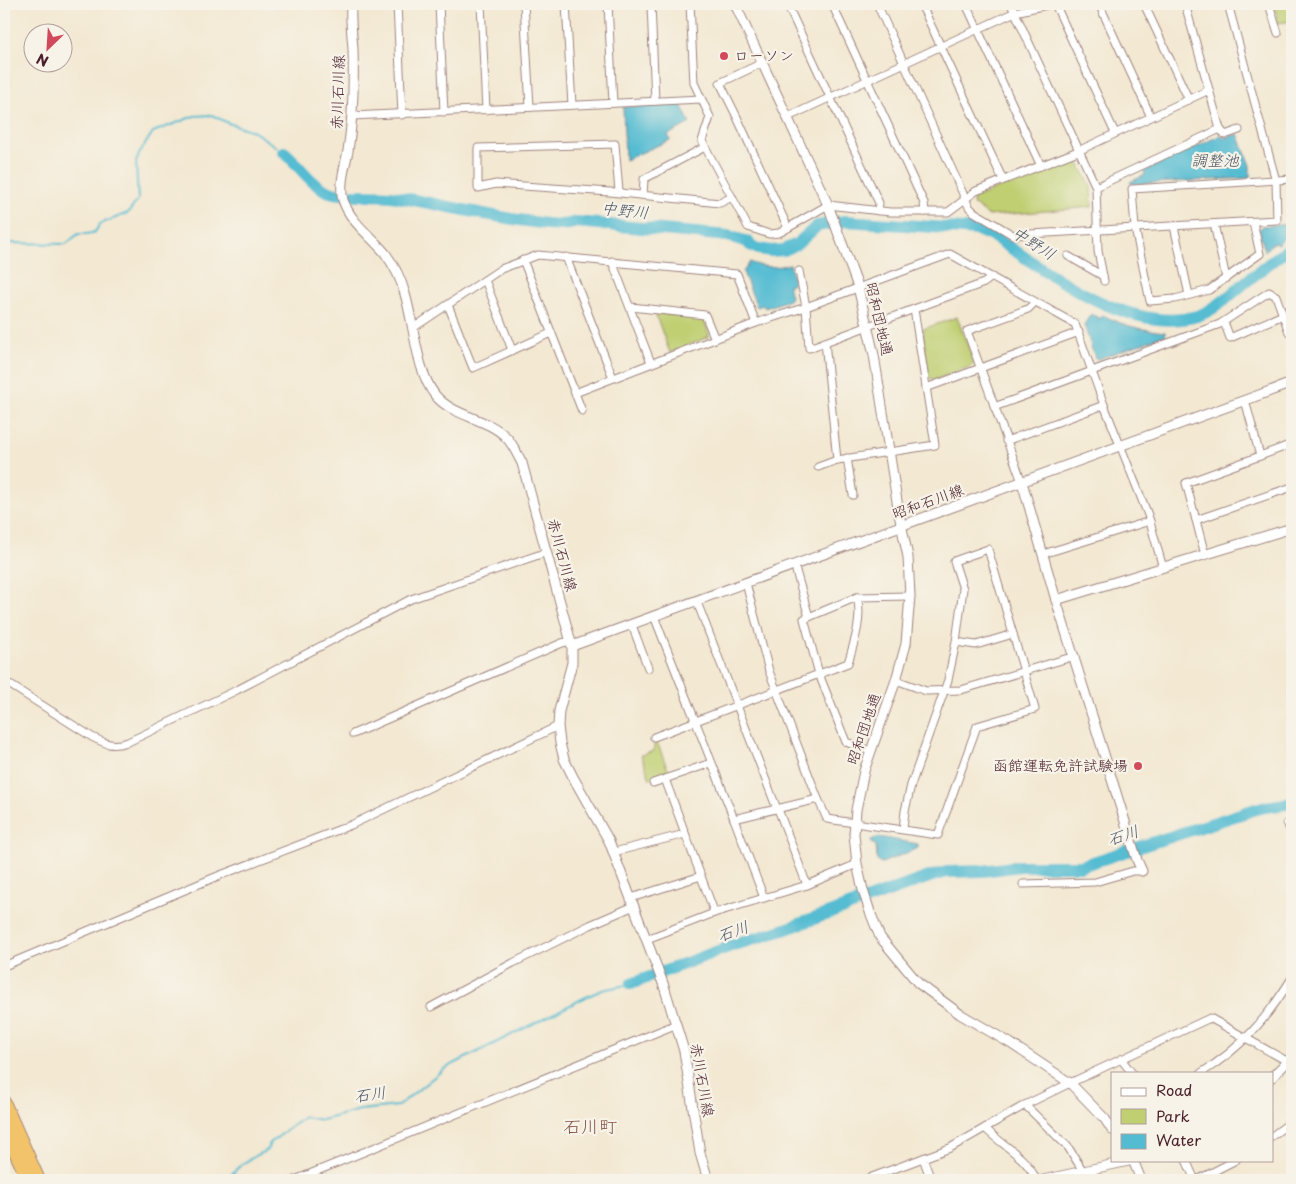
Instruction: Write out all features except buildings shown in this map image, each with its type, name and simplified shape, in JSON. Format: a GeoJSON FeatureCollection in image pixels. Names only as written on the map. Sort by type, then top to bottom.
{"type":"FeatureCollection","features":[{"type":"Feature","properties":{"kind":"highway"},"geometry":{"type":"LineString","coordinates":[[4,1102],[40,1180]]}},
{"type":"Feature","properties":{"kind":"highway"},"geometry":{"type":"LineString","coordinates":[[4,1128],[28,1180]]}},
{"type":"Feature","properties":{"kind":"street","name":"赤川石川線"},"geometry":{"type":"LineString","coordinates":[[351,4],[352,116],[342,182],[344,202],[350,215],[386,254],[398,273],[405,293],[424,375],[436,395],[456,411],[494,428],[505,436],[513,445],[522,463],[571,644],[572,662],[560,702],[558,726],[564,759],[614,852],[677,1024],[700,1153],[708,1180]]}},
{"type":"Feature","properties":{"kind":"street"},"geometry":{"type":"LineString","coordinates":[[397,4],[402,114]]}},
{"type":"Feature","properties":{"kind":"street"},"geometry":{"type":"LineString","coordinates":[[439,4],[444,112]]}},
{"type":"Feature","properties":{"kind":"street"},"geometry":{"type":"LineString","coordinates":[[481,4],[486,110]]}},
{"type":"Feature","properties":{"kind":"street"},"geometry":{"type":"LineString","coordinates":[[524,4],[530,107]]}},
{"type":"Feature","properties":{"kind":"street"},"geometry":{"type":"LineString","coordinates":[[566,4],[572,105]]}},
{"type":"Feature","properties":{"kind":"street"},"geometry":{"type":"LineString","coordinates":[[608,4],[613,103]]}},
{"type":"Feature","properties":{"kind":"street"},"geometry":{"type":"LineString","coordinates":[[651,4],[655,101]]}},
{"type":"Feature","properties":{"kind":"street"},"geometry":{"type":"LineString","coordinates":[[690,4],[694,83],[710,117],[702,141],[748,227],[773,234],[779,233],[828,205],[890,212],[948,212],[976,191],[1078,151],[1209,90]]}},
{"type":"Feature","properties":{"kind":"street"},"geometry":{"type":"LineString","coordinates":[[735,4],[828,205]]}},
{"type":"Feature","properties":{"kind":"street"},"geometry":{"type":"LineString","coordinates":[[787,4],[879,203],[878,211]]}},
{"type":"Feature","properties":{"kind":"street"},"geometry":{"type":"LineString","coordinates":[[832,4],[924,204],[925,212]]}},
{"type":"Feature","properties":{"kind":"street"},"geometry":{"type":"LineString","coordinates":[[876,4],[969,207],[974,212],[1014,235],[1277,220],[1276,180],[1228,4]]}},
{"type":"Feature","properties":{"kind":"street"},"geometry":{"type":"LineString","coordinates":[[921,4],[1003,180]]}},
{"type":"Feature","properties":{"kind":"street"},"geometry":{"type":"LineString","coordinates":[[966,4],[1041,166]]}},
{"type":"Feature","properties":{"kind":"street"},"geometry":{"type":"LineString","coordinates":[[1010,4],[1096,188],[1098,251],[1104,278],[1068,256]]}},
{"type":"Feature","properties":{"kind":"street"},"geometry":{"type":"LineString","coordinates":[[788,117],[1014,12],[1051,4]]}},
{"type":"Feature","properties":{"kind":"street"},"geometry":{"type":"LineString","coordinates":[[1055,4],[1114,133]]}},
{"type":"Feature","properties":{"kind":"street"},"geometry":{"type":"LineString","coordinates":[[1099,4],[1151,116]]}},
{"type":"Feature","properties":{"kind":"street"},"geometry":{"type":"LineString","coordinates":[[1144,4],[1189,100]]}},
{"type":"Feature","properties":{"kind":"street"},"geometry":{"type":"LineString","coordinates":[[1185,4],[1220,129],[1225,135],[1239,130]]}},
{"type":"Feature","properties":{"kind":"street"},"geometry":{"type":"LineString","coordinates":[[1269,4],[1278,33]]}},
{"type":"Feature","properties":{"kind":"street"},"geometry":{"type":"LineString","coordinates":[[762,62],[720,83],[788,228]]}},
{"type":"Feature","properties":{"kind":"street"},"geometry":{"type":"LineString","coordinates":[[352,116],[701,99]]}},
{"type":"Feature","properties":{"kind":"street"},"geometry":{"type":"LineString","coordinates":[[1096,188],[1220,129]]}},
{"type":"Feature","properties":{"kind":"street"},"geometry":{"type":"LineString","coordinates":[[619,192],[615,144],[478,148],[478,188],[496,184],[619,192],[720,203],[732,197]]}},
{"type":"Feature","properties":{"kind":"street"},"geometry":{"type":"LineString","coordinates":[[643,195],[644,179],[705,147]]}},
{"type":"Feature","properties":{"kind":"street"},"geometry":{"type":"LineString","coordinates":[[1253,222],[1260,254],[1209,290],[1176,300],[1150,301],[1135,228],[1132,190],[1292,179]]}},
{"type":"Feature","properties":{"kind":"street","name":"昭和団地通"},"geometry":{"type":"LineString","coordinates":[[828,205],[858,287],[868,325],[909,567],[910,596],[906,644],[896,680],[870,751],[859,789],[855,822],[858,864],[863,890],[880,937],[918,983],[960,1014],[1010,1043],[1070,1083],[1105,1119],[1111,1128]]}},
{"type":"Feature","properties":{"kind":"street"},"geometry":{"type":"LineString","coordinates":[[1214,224],[1226,278]]}},
{"type":"Feature","properties":{"kind":"street"},"geometry":{"type":"LineString","coordinates":[[1174,226],[1189,295]]}},
{"type":"Feature","properties":{"kind":"street"},"geometry":{"type":"LineString","coordinates":[[575,393],[756,323],[806,307],[950,254],[1075,324],[1104,405],[1150,521],[1163,568]]}},
{"type":"Feature","properties":{"kind":"street"},"geometry":{"type":"LineString","coordinates":[[413,328],[501,269],[538,255],[737,274],[756,323]]}},
{"type":"Feature","properties":{"kind":"street"},"geometry":{"type":"LineString","coordinates":[[566,258],[614,378]]}},
{"type":"Feature","properties":{"kind":"street"},"geometry":{"type":"LineString","coordinates":[[523,260],[582,411]]}},
{"type":"Feature","properties":{"kind":"street"},"geometry":{"type":"LineString","coordinates":[[612,261],[652,363]]}},
{"type":"Feature","properties":{"kind":"street"},"geometry":{"type":"LineString","coordinates":[[799,271],[806,307],[810,348],[984,283],[992,277]]}},
{"type":"Feature","properties":{"kind":"street"},"geometry":{"type":"LineString","coordinates":[[485,280],[512,350]]}},
{"type":"Feature","properties":{"kind":"street"},"geometry":{"type":"LineString","coordinates":[[994,407],[1224,322],[1269,292],[1276,296],[1289,332]]}},
{"type":"Feature","properties":{"kind":"street"},"geometry":{"type":"LineString","coordinates":[[1023,884],[1095,882],[1142,871],[1056,600],[1022,482],[967,331],[1028,309],[1035,302]]}},
{"type":"Feature","properties":{"kind":"street"},"geometry":{"type":"LineString","coordinates":[[448,305],[473,368],[551,333]]}},
{"type":"Feature","properties":{"kind":"street"},"geometry":{"type":"LineString","coordinates":[[631,307],[705,315],[715,339]]}},
{"type":"Feature","properties":{"kind":"street"},"geometry":{"type":"LineString","coordinates":[[818,467],[847,458],[935,445],[914,309]]}},
{"type":"Feature","properties":{"kind":"street"},"geometry":{"type":"LineString","coordinates":[[1224,322],[1230,338],[1283,315]]}},
{"type":"Feature","properties":{"kind":"street"},"geometry":{"type":"LineString","coordinates":[[926,388],[1078,332]]}},
{"type":"Feature","properties":{"kind":"street"},"geometry":{"type":"LineString","coordinates":[[825,342],[837,460]]}},
{"type":"Feature","properties":{"kind":"street","name":"昭和石川線"},"geometry":{"type":"LineString","coordinates":[[571,644],[697,602],[1292,383]]}},
{"type":"Feature","properties":{"kind":"street"},"geometry":{"type":"LineString","coordinates":[[1245,400],[1260,456]]}},
{"type":"Feature","properties":{"kind":"street"},"geometry":{"type":"LineString","coordinates":[[1006,441],[1104,405]]}},
{"type":"Feature","properties":{"kind":"street"},"geometry":{"type":"LineString","coordinates":[[1205,555],[1186,483],[1292,444]]}},
{"type":"Feature","properties":{"kind":"street"},"geometry":{"type":"LineString","coordinates":[[847,458],[853,495]]}},
{"type":"Feature","properties":{"kind":"street"},"geometry":{"type":"LineString","coordinates":[[1196,520],[1292,487]]}},
{"type":"Feature","properties":{"kind":"street"},"geometry":{"type":"LineString","coordinates":[[1043,554],[1150,521]]}},
{"type":"Feature","properties":{"kind":"street"},"geometry":{"type":"LineString","coordinates":[[1056,600],[1292,528]]}},
{"type":"Feature","properties":{"kind":"street"},"geometry":{"type":"LineString","coordinates":[[746,583],[769,671],[827,819],[938,835],[977,726],[1035,709],[988,549],[954,561],[963,590],[951,669],[911,785],[903,829]]}},
{"type":"Feature","properties":{"kind":"street"},"geometry":{"type":"LineString","coordinates":[[4,681],[92,737],[116,746],[237,690],[411,599],[547,552]]}},
{"type":"Feature","properties":{"kind":"street"},"geometry":{"type":"LineString","coordinates":[[796,571],[809,617]]}},
{"type":"Feature","properties":{"kind":"street"},"geometry":{"type":"LineString","coordinates":[[870,751],[846,742],[819,674],[804,619],[857,597],[910,596]]}},
{"type":"Feature","properties":{"kind":"street"},"geometry":{"type":"LineString","coordinates":[[654,737],[848,663],[854,644],[858,618],[859,604],[857,597]]}},
{"type":"Feature","properties":{"kind":"street"},"geometry":{"type":"LineString","coordinates":[[697,602],[736,706],[808,885]]}},
{"type":"Feature","properties":{"kind":"street"},"geometry":{"type":"LineString","coordinates":[[654,616],[764,898]]}},
{"type":"Feature","properties":{"kind":"street"},"geometry":{"type":"LineString","coordinates":[[632,624],[648,668]]}},
{"type":"Feature","properties":{"kind":"street"},"geometry":{"type":"LineString","coordinates":[[956,642],[976,645],[1013,634]]}},
{"type":"Feature","properties":{"kind":"street"},"geometry":{"type":"LineString","coordinates":[[352,734],[553,647],[571,644]]}},
{"type":"Feature","properties":{"kind":"street"},"geometry":{"type":"LineString","coordinates":[[896,680],[926,691],[944,692],[961,690],[1075,656]]}},
{"type":"Feature","properties":{"kind":"street"},"geometry":{"type":"LineString","coordinates":[[4,966],[218,876],[351,824],[558,726]]}},
{"type":"Feature","properties":{"kind":"street"},"geometry":{"type":"LineString","coordinates":[[653,783],[711,763]]}},
{"type":"Feature","properties":{"kind":"street"},"geometry":{"type":"LineString","coordinates":[[665,778],[714,913]]}},
{"type":"Feature","properties":{"kind":"street"},"geometry":{"type":"LineString","coordinates":[[734,819],[818,799]]}},
{"type":"Feature","properties":{"kind":"street"},"geometry":{"type":"LineString","coordinates":[[1292,823],[1287,824],[1292,833]]}},
{"type":"Feature","properties":{"kind":"street"},"geometry":{"type":"LineString","coordinates":[[614,852],[685,834]]}},
{"type":"Feature","properties":{"kind":"street"},"geometry":{"type":"LineString","coordinates":[[646,939],[714,913],[808,885],[858,864]]}},
{"type":"Feature","properties":{"kind":"street"},"geometry":{"type":"LineString","coordinates":[[431,1007],[633,902],[701,876]]}},
{"type":"Feature","properties":{"kind":"street"},"geometry":{"type":"LineString","coordinates":[[1203,1072],[1222,1060],[1248,1038],[1273,1009],[1292,978]]}},
{"type":"Feature","properties":{"kind":"street"},"geometry":{"type":"LineString","coordinates":[[864,1180],[950,1148],[1025,1105],[1210,1018],[1291,1060],[1274,1076]]}},
{"type":"Feature","properties":{"kind":"street"},"geometry":{"type":"LineString","coordinates":[[295,1180],[677,1024]]}},
{"type":"Feature","properties":{"kind":"street"},"geometry":{"type":"LineString","coordinates":[[1121,1059],[1131,1072]]}},
{"type":"Feature","properties":{"kind":"street"},"geometry":{"type":"LineString","coordinates":[[1025,1105],[1068,1147],[1083,1172]]}},
{"type":"Feature","properties":{"kind":"street"},"geometry":{"type":"LineString","coordinates":[[1274,1134],[1292,1121]]}},
{"type":"Feature","properties":{"kind":"street"},"geometry":{"type":"LineString","coordinates":[[985,1128],[1024,1162],[1033,1172],[1036,1180]]}},
{"type":"Feature","properties":{"kind":"street"},"geometry":{"type":"LineString","coordinates":[[923,1158],[931,1180]]}},
{"type":"Feature","properties":{"kind":"street"},"geometry":{"type":"LineString","coordinates":[[1043,1180],[1125,1162]]}},
{"type":"Feature","properties":{"kind":"street"},"geometry":{"type":"LineString","coordinates":[[1134,1162],[1140,1180]]}},
{"type":"Feature","properties":{"kind":"street"},"geometry":{"type":"LineString","coordinates":[[1187,1162],[1196,1180],[1232,1162]]}},
{"type":"Feature","properties":{"kind":"green space"},"geometry":{"type":"Polygon","coordinates":[[[1274,4],[1292,4],[1292,21],[1278,23],[1274,4]]]}},
{"type":"Feature","properties":{"kind":"green space"},"geometry":{"type":"Polygon","coordinates":[[[1072,158],[1077,160],[1091,186],[1092,207],[989,216],[973,204],[974,198],[1072,158]]]}},
{"type":"Feature","properties":{"kind":"green space"},"geometry":{"type":"Polygon","coordinates":[[[655,313],[700,318],[704,320],[709,334],[708,337],[670,353],[655,313]]]}},
{"type":"Feature","properties":{"kind":"green space"},"geometry":{"type":"Polygon","coordinates":[[[957,317],[974,363],[972,366],[934,380],[929,377],[923,329],[957,317]]]}},
{"type":"Feature","properties":{"kind":"green space"},"geometry":{"type":"Polygon","coordinates":[[[654,742],[657,742],[669,772],[650,779],[641,755],[654,751],[654,742]]]}},
{"type":"Feature","properties":{"kind":"water"},"geometry":{"type":"Polygon","coordinates":[[[681,105],[690,123],[668,135],[670,140],[625,160],[623,107],[681,105]]]}},
{"type":"Feature","properties":{"kind":"water","name":"調整池"},"geometry":{"type":"Polygon","coordinates":[[[1238,134],[1250,165],[1250,178],[1131,184],[1130,182],[1145,175],[1144,171],[1221,135],[1225,139],[1226,137],[1238,134]]]}},
{"type":"Feature","properties":{"kind":"water"},"geometry":{"type":"Polygon","coordinates":[[[1292,224],[1292,233],[1288,234],[1278,244],[1274,242],[1265,251],[1259,230],[1262,226],[1292,224]]]}},
{"type":"Feature","properties":{"kind":"water"},"geometry":{"type":"Polygon","coordinates":[[[750,262],[770,267],[790,264],[794,283],[788,285],[791,297],[789,300],[765,308],[763,305],[757,307],[743,272],[750,262]]]}},
{"type":"Feature","properties":{"kind":"water"},"geometry":{"type":"Polygon","coordinates":[[[1092,314],[1100,319],[1103,315],[1133,327],[1165,332],[1166,335],[1098,359],[1095,358],[1084,325],[1092,314]]]}},
{"type":"Feature","properties":{"kind":"water"},"geometry":{"type":"Polygon","coordinates":[[[879,837],[918,844],[918,848],[882,863],[877,861],[876,845],[872,844],[871,840],[879,837]]]}},
{"type":"Feature","properties":{"kind":"waterway","name":"中野川"},"geometry":{"type":"LineString","coordinates":[[4,243],[66,244],[78,234],[95,232],[100,224],[128,213],[138,200],[136,162],[153,132],[194,116],[212,115],[228,123],[253,131],[284,152]]}},
{"type":"Feature","properties":{"kind":"waterway","name":"中野川"},"geometry":{"type":"LineString","coordinates":[[284,152],[312,181],[333,193],[391,196],[492,216],[551,224],[564,225],[576,222],[728,236],[748,242],[758,249],[771,251],[784,250],[797,244],[817,226],[845,221],[977,230],[994,237],[1064,283],[1090,297],[1117,309],[1144,317],[1171,320],[1197,316],[1211,310],[1292,246]]}},
{"type":"Feature","properties":{"kind":"waterway","name":"石川"},"geometry":{"type":"LineString","coordinates":[[631,984],[731,946],[783,930],[947,872],[983,871],[1020,866],[1081,866],[1259,808],[1292,803]]}},
{"type":"Feature","properties":{"kind":"waterway","name":"石川"},"geometry":{"type":"LineString","coordinates":[[228,1180],[240,1166],[267,1150],[270,1143],[304,1117],[322,1120],[360,1110],[398,1106],[444,1069],[586,997],[602,990],[631,984]]}},
{"type":"Feature","properties":{"kind":"place","name":"ローソン"},"geometry":{"type":"Point","coordinates":[724,56]}},
{"type":"Feature","properties":{"kind":"place","name":"函館運転免許試験場"},"geometry":{"type":"Point","coordinates":[1138,766]}},
{"type":"Feature","properties":{"kind":"district","name":"石川町"},"geometry":{"type":"Point","coordinates":[590,1127]}}]}
